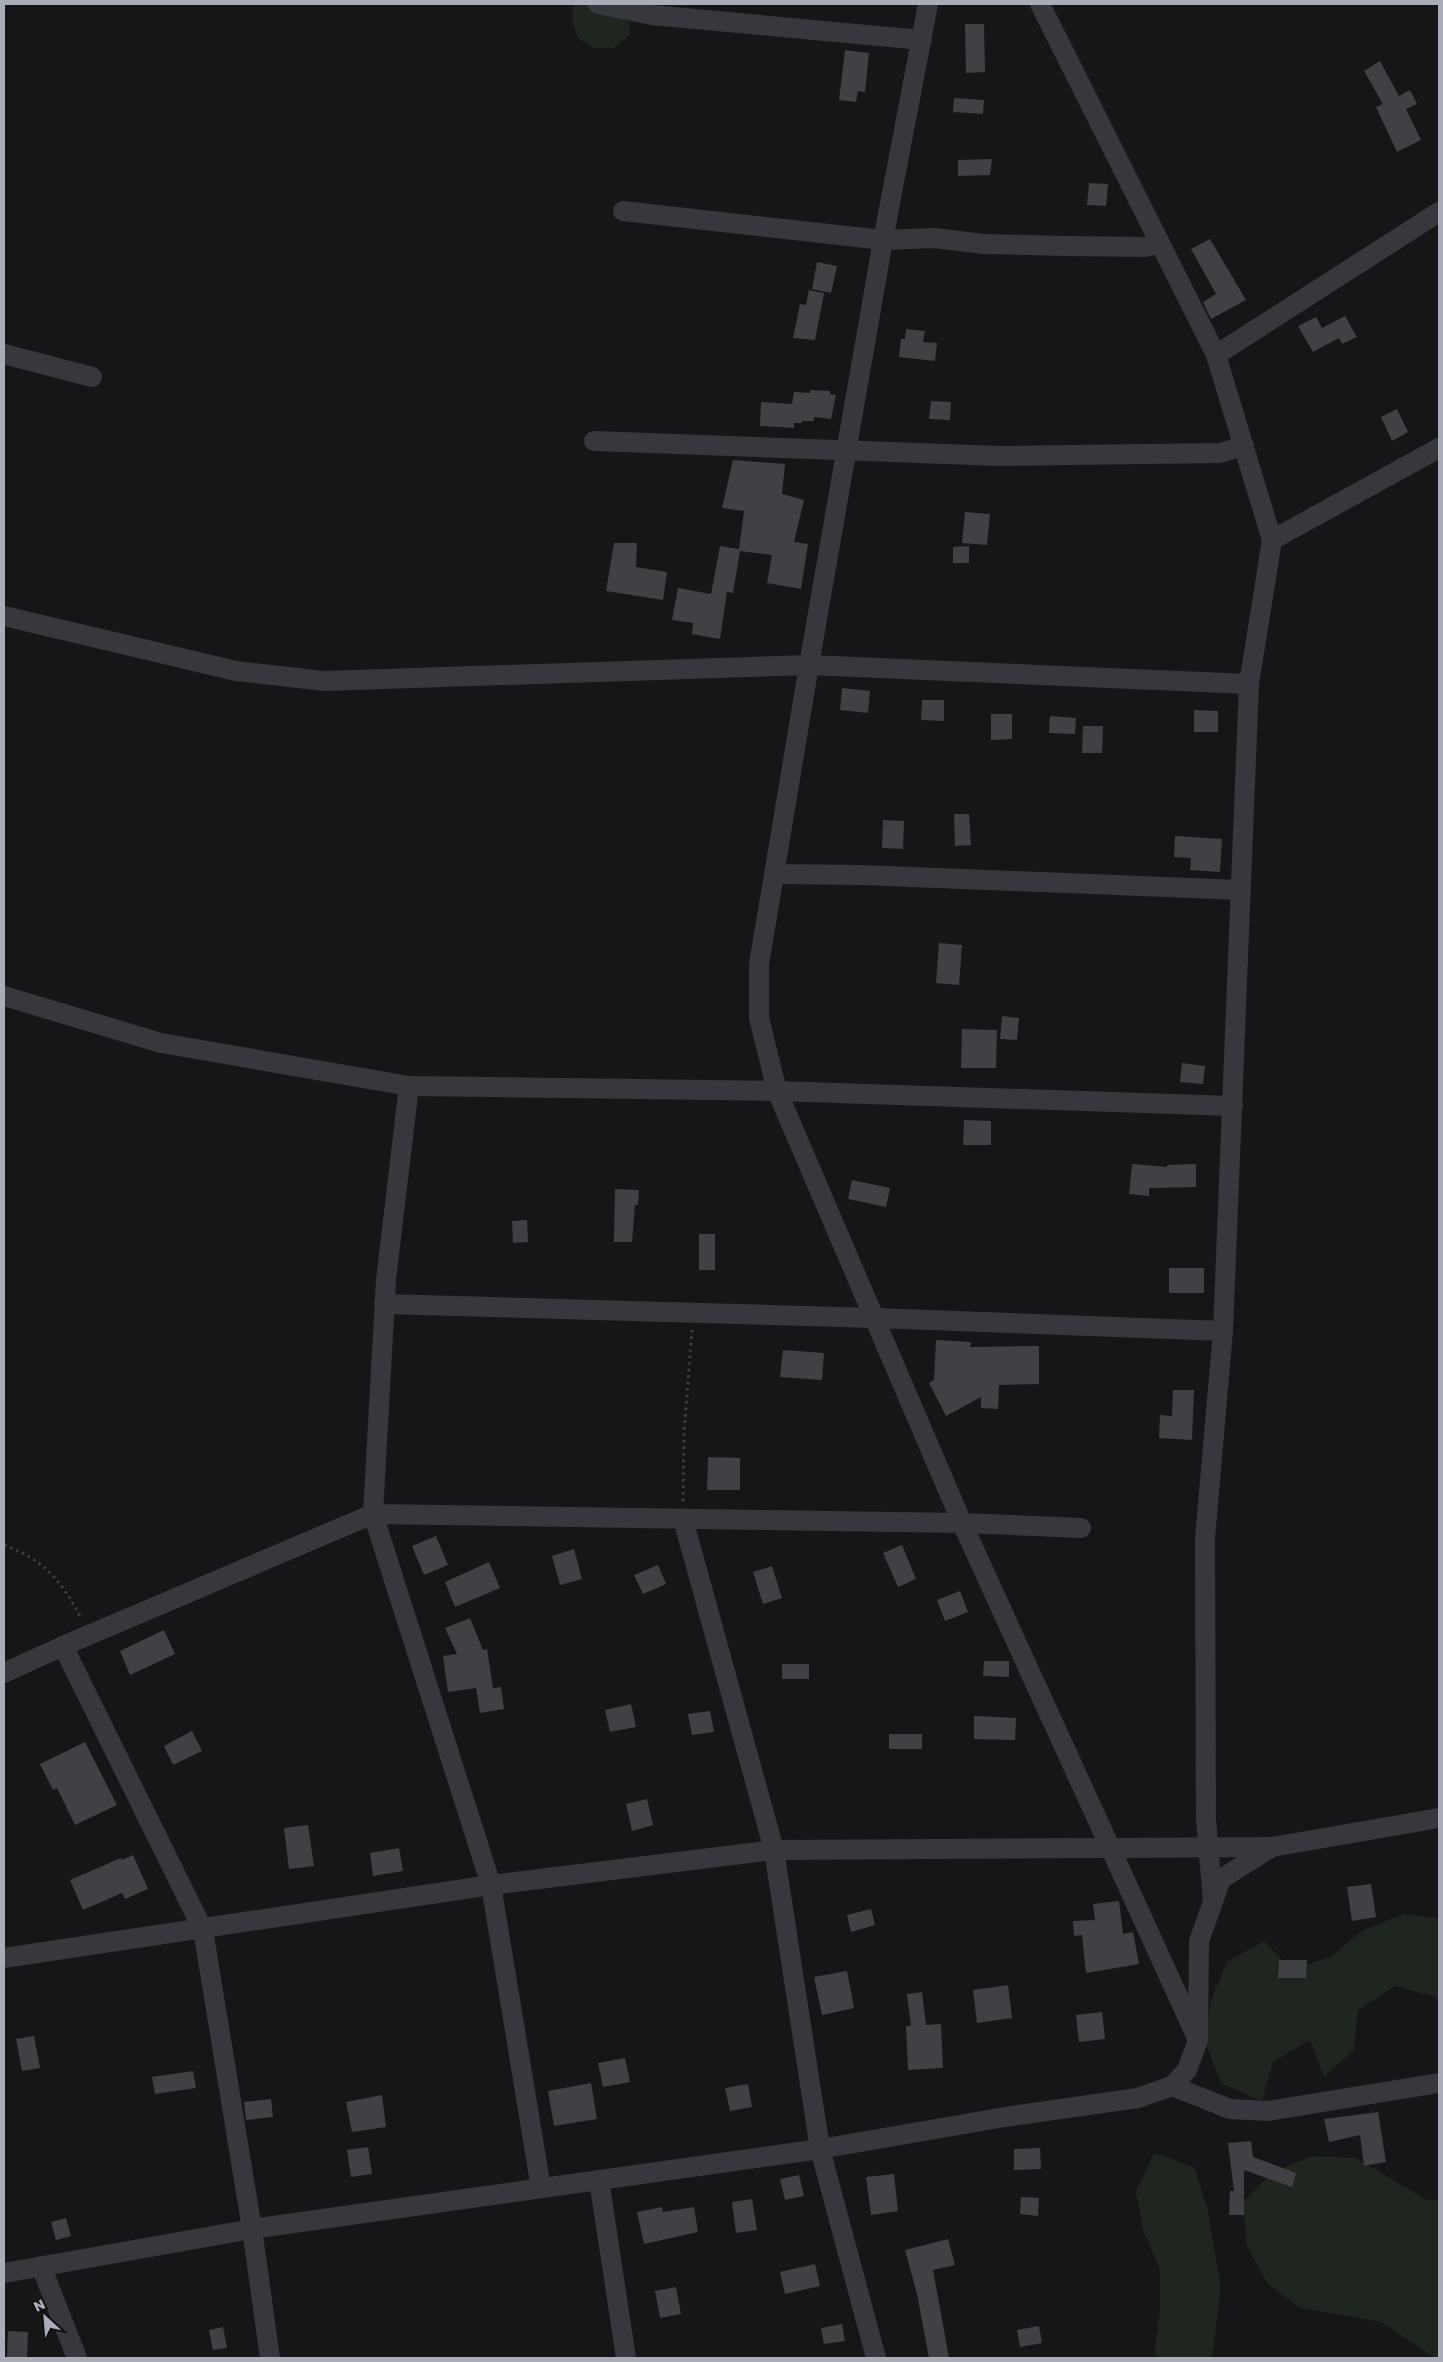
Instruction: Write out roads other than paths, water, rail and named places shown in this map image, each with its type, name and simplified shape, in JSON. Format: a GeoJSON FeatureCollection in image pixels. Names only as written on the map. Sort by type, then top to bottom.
{"type":"FeatureCollection","features":[{"type":"Feature","properties":{"kind":"street"},"geometry":{"type":"LineString","coordinates":[[598,4],[922,40]]}},
{"type":"Feature","properties":{"kind":"street"},"geometry":{"type":"LineString","coordinates":[[928,4],[884,240],[774,874],[759,964],[759,1018],[777,1091],[962,1523],[1198,2040]]}},
{"type":"Feature","properties":{"kind":"street"},"geometry":{"type":"LineString","coordinates":[[1040,4],[1216,354],[1272,540],[1250,684],[1223,1331],[1205,1538],[1206,1820],[1213,1901]]}},
{"type":"Feature","properties":{"kind":"street"},"geometry":{"type":"LineString","coordinates":[[623,211],[884,240],[934,238],[984,244],[1146,247],[1160,243]]}},
{"type":"Feature","properties":{"kind":"street"},"geometry":{"type":"LineString","coordinates":[[1216,354],[1439,212]]}},
{"type":"Feature","properties":{"kind":"street"},"geometry":{"type":"LineString","coordinates":[[4,354],[92,377]]}},
{"type":"Feature","properties":{"kind":"street"},"geometry":{"type":"LineString","coordinates":[[594,441],[847,452],[1010,456],[1220,452],[1244,446]]}},
{"type":"Feature","properties":{"kind":"street"},"geometry":{"type":"LineString","coordinates":[[1272,540],[1439,448]]}},
{"type":"Feature","properties":{"kind":"street"},"geometry":{"type":"LineString","coordinates":[[4,616],[236,671],[324,681],[809,665],[1250,684]]}},
{"type":"Feature","properties":{"kind":"street"},"geometry":{"type":"LineString","coordinates":[[774,874],[862,875],[1241,890]]}},
{"type":"Feature","properties":{"kind":"street"},"geometry":{"type":"LineString","coordinates":[[4,996],[161,1043],[409,1086],[777,1091],[1233,1106]]}},
{"type":"Feature","properties":{"kind":"street"},"geometry":{"type":"LineString","coordinates":[[409,1086],[384,1304],[373,1514],[491,1885],[541,2188]]}},
{"type":"Feature","properties":{"kind":"street"},"geometry":{"type":"LineString","coordinates":[[384,1304],[694,1312],[1223,1331]]}},
{"type":"Feature","properties":{"kind":"street"},"geometry":{"type":"LineString","coordinates":[[4,1673],[89,1634],[373,1514],[962,1523],[1081,1528]]}},
{"type":"Feature","properties":{"kind":"street"},"geometry":{"type":"LineString","coordinates":[[683,1519],[774,1850],[820,2149],[876,2358]]}},
{"type":"Feature","properties":{"kind":"street"},"geometry":{"type":"LineString","coordinates":[[63,1646],[202,1930],[252,2229],[270,2358]]}},
{"type":"Feature","properties":{"kind":"street"},"geometry":{"type":"LineString","coordinates":[[4,1958],[202,1930],[491,1885],[774,1850],[1272,1848],[1439,1818]]}},
{"type":"Feature","properties":{"kind":"street"},"geometry":{"type":"LineString","coordinates":[[5,2270],[41,2266],[252,2229],[820,2149],[1005,2117],[1138,2098],[1172,2086],[1187,2070],[1198,2040],[1199,1941],[1221,1879],[1272,1848]]}},
{"type":"Feature","properties":{"kind":"street"},"geometry":{"type":"LineString","coordinates":[[1172,2086],[1230,2109],[1268,2111],[1439,2083]]}},
{"type":"Feature","properties":{"kind":"street"},"geometry":{"type":"LineString","coordinates":[[598,2180],[626,2358]]}},
{"type":"Feature","properties":{"kind":"street"},"geometry":{"type":"LineString","coordinates":[[41,2266],[77,2358]]}}]}
